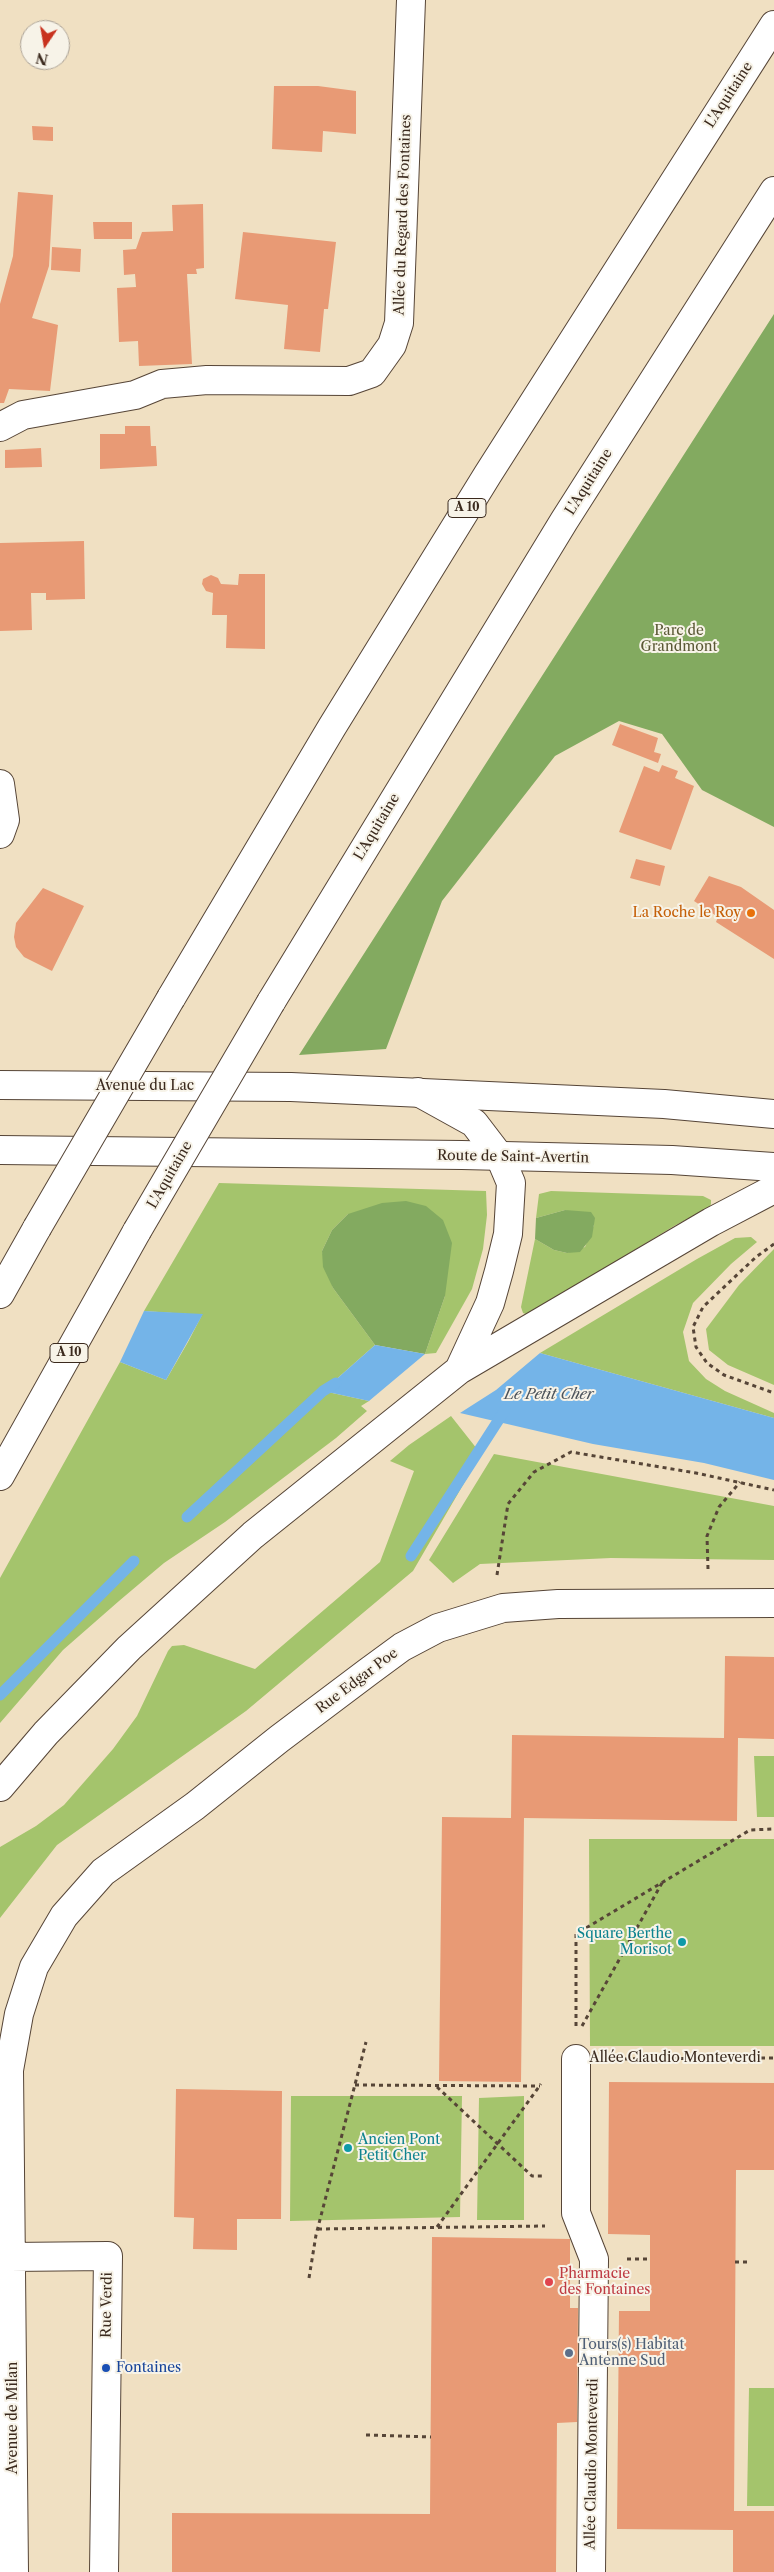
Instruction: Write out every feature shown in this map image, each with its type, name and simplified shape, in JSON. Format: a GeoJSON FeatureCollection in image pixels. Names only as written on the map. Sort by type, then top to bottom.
{"type":"FeatureCollection","features":[{"type":"Feature","properties":{"kind":"main road","name":"Allée du Regard des Fontaines"},"geometry":{"type":"LineString","coordinates":[[0,427],[23,415],[135,395],[162,384],[207,380],[349,381],[372,373],[392,344],[399,322],[411,0]]}},
{"type":"Feature","properties":{"kind":"main road","name":"L'Aquitaine"},"geometry":{"type":"LineString","coordinates":[[0,1294],[171,998],[332,727],[483,482],[774,25]]}},
{"type":"Feature","properties":{"kind":"main road","name":"L'Aquitaine"},"geometry":{"type":"LineString","coordinates":[[0,1476],[137,1230],[271,1002],[564,521],[774,191]]}},
{"type":"Feature","properties":{"kind":"main road"},"geometry":{"type":"LineString","coordinates":[[0,784],[5,820],[0,834]]}},
{"type":"Feature","properties":{"kind":"main road","name":"Avenue du Lac"},"geometry":{"type":"LineString","coordinates":[[2,1084],[291,1087],[418,1092]]}},
{"type":"Feature","properties":{"kind":"main road"},"geometry":{"type":"LineString","coordinates":[[418,1092],[664,1104],[774,1114]]}},
{"type":"Feature","properties":{"kind":"main road"},"geometry":{"type":"LineString","coordinates":[[418,1092],[474,1123],[500,1156],[511,1184],[508,1234],[490,1303],[459,1370]]}},
{"type":"Feature","properties":{"kind":"main road","name":"Route de Saint-Avertin"},"geometry":{"type":"LineString","coordinates":[[0,1150],[500,1156],[672,1160],[774,1167]]}},
{"type":"Feature","properties":{"kind":"main road"},"geometry":{"type":"LineString","coordinates":[[0,1788],[46,1733],[129,1648],[253,1535],[459,1370],[711,1222],[774,1189]]}},
{"type":"Feature","properties":{"kind":"main road","name":"Rue Edgar Poe"},"geometry":{"type":"LineString","coordinates":[[34,1967],[64,1916],[103,1872],[195,1806],[279,1739],[402,1647],[438,1628],[492,1610],[558,1604],[774,1603]]}},
{"type":"Feature","properties":{"kind":"main road","name":"Avenue de Milan"},"geometry":{"type":"LineString","coordinates":[[14,2572],[9,2070],[19,2014],[34,1967]]}},
{"type":"Feature","properties":{"kind":"main road","name":"Allée Claudio Monteverdi"},"geometry":{"type":"LineString","coordinates":[[576,2059],[576,2213],[594,2259],[591,2572]]}},
{"type":"Feature","properties":{"kind":"main road","name":"Rue Verdi"},"geometry":{"type":"LineString","coordinates":[[10,2256],[108,2256],[104,2572]]}},
{"type":"Feature","properties":{"kind":"path"},"geometry":{"type":"LineString","coordinates":[[774,1244],[756,1257],[703,1307],[694,1327],[696,1347],[707,1363],[724,1375],[774,1393]]}},
{"type":"Feature","properties":{"kind":"path"},"geometry":{"type":"LineString","coordinates":[[492,1610],[508,1504],[534,1472],[571,1452],[696,1472],[774,1490]]}},
{"type":"Feature","properties":{"kind":"path"},"geometry":{"type":"LineString","coordinates":[[709,1602],[707,1536],[719,1507],[740,1482]]}},
{"type":"Feature","properties":{"kind":"path","name":"Allée Claudio Monteverdi"},"geometry":{"type":"LineString","coordinates":[[774,1829],[750,1830],[576,1934],[576,2059],[774,2058]]}},
{"type":"Feature","properties":{"kind":"path"},"geometry":{"type":"LineString","coordinates":[[309,2278],[316,2235],[366,2042]]}},
{"type":"Feature","properties":{"kind":"path"},"geometry":{"type":"LineString","coordinates":[[355,2085],[539,2086],[576,2090]]}},
{"type":"Feature","properties":{"kind":"path"},"geometry":{"type":"LineString","coordinates":[[436,2086],[532,2176],[576,2177]]}},
{"type":"Feature","properties":{"kind":"path"},"geometry":{"type":"LineString","coordinates":[[318,2229],[581,2226]]}},
{"type":"Feature","properties":{"kind":"path"},"geometry":{"type":"LineString","coordinates":[[735,2262],[751,2262]]}},
{"type":"Feature","properties":{"kind":"path"},"geometry":{"type":"LineString","coordinates":[[366,2435],[431,2437]]}},
{"type":"Feature","properties":{"kind":"green space","name":"Parc de Grandmont"},"geometry":{"type":"Polygon","coordinates":[[[774,314],[774,827],[702,790],[662,734],[619,721],[555,756],[442,901],[386,1049],[299,1055],[774,314]]]}},
{"type":"Feature","properties":{"kind":"green space"},"geometry":{"type":"Polygon","coordinates":[[[219,1183],[486,1191],[487,1215],[483,1249],[472,1289],[436,1353],[425,1354],[445,1296],[348,1214],[332,1230],[322,1251],[333,1288],[375,1345],[323,1391],[369,1401],[361,1406],[367,1411],[336,1438],[225,1522],[164,1563],[119,1601],[63,1650],[0,1723],[0,1578],[120,1362],[166,1380],[188,1342],[202,1315],[144,1311],[219,1183]]]}},
{"type":"Feature","properties":{"kind":"green space"},"geometry":{"type":"Polygon","coordinates":[[[551,1191],[703,1196],[711,1200],[711,1204],[709,1208],[674,1226],[528,1315],[523,1313],[521,1307],[535,1239],[554,1250],[567,1253],[585,1247],[594,1225],[565,1210],[536,1218],[539,1194],[551,1191]]]}},
{"type":"Feature","properties":{"kind":"green space"},"geometry":{"type":"Polygon","coordinates":[[[406,1201],[426,1206],[443,1220],[452,1243],[445,1296],[425,1354],[375,1345],[333,1288],[323,1267],[322,1251],[332,1230],[348,1214],[382,1203],[406,1201]]]}},
{"type":"Feature","properties":{"kind":"green space"},"geometry":{"type":"Polygon","coordinates":[[[565,1210],[591,1212],[595,1218],[592,1237],[580,1252],[567,1253],[554,1250],[535,1239],[536,1218],[565,1210]]]}},
{"type":"Feature","properties":{"kind":"green space"},"geometry":{"type":"Polygon","coordinates":[[[751,1237],[757,1242],[731,1264],[693,1303],[683,1332],[689,1361],[706,1379],[725,1391],[774,1413],[774,1418],[540,1353],[735,1238],[751,1237]]]}},
{"type":"Feature","properties":{"kind":"green space"},"geometry":{"type":"Polygon","coordinates":[[[774,1249],[774,1385],[728,1365],[709,1350],[706,1329],[739,1285],[774,1249]]]}},
{"type":"Feature","properties":{"kind":"green space"},"geometry":{"type":"Polygon","coordinates":[[[451,1416],[481,1454],[413,1571],[246,1711],[57,1845],[0,1918],[0,1847],[36,1826],[64,1805],[113,1749],[137,1716],[172,1646],[184,1645],[255,1669],[380,1562],[414,1471],[390,1461],[409,1445],[451,1416]]]}},
{"type":"Feature","properties":{"kind":"green space"},"geometry":{"type":"Polygon","coordinates":[[[494,1454],[774,1506],[774,1560],[611,1558],[480,1564],[453,1583],[429,1560],[494,1454]]]}},
{"type":"Feature","properties":{"kind":"green space"},"geometry":{"type":"Polygon","coordinates":[[[754,1756],[774,1756],[774,1817],[757,1817],[754,1756]]]}},
{"type":"Feature","properties":{"kind":"green space","name":"Square Berthe Morisot"},"geometry":{"type":"Polygon","coordinates":[[[589,1839],[774,1839],[774,2046],[590,2046],[589,1839]]]}},
{"type":"Feature","properties":{"kind":"green space"},"geometry":{"type":"Polygon","coordinates":[[[291,2096],[462,2096],[460,2217],[290,2221],[291,2096]]]}},
{"type":"Feature","properties":{"kind":"green space"},"geometry":{"type":"Polygon","coordinates":[[[524,2096],[524,2220],[477,2220],[479,2098],[524,2096]]]}},
{"type":"Feature","properties":{"kind":"green space"},"geometry":{"type":"Polygon","coordinates":[[[749,2388],[774,2388],[774,2506],[747,2506],[749,2388]]]}},
{"type":"Feature","properties":{"kind":"water"},"geometry":{"type":"Polygon","coordinates":[[[144,1311],[203,1314],[166,1380],[120,1362],[144,1311]]]}},
{"type":"Feature","properties":{"kind":"water"},"geometry":{"type":"Polygon","coordinates":[[[375,1345],[425,1354],[369,1401],[323,1391],[375,1345]]]}},
{"type":"Feature","properties":{"kind":"water","name":"Le Petit Cher"},"geometry":{"type":"Polygon","coordinates":[[[540,1353],[774,1418],[774,1480],[704,1463],[593,1444],[460,1413],[496,1390],[540,1353]]]}},
{"type":"Feature","properties":{"kind":"building"},"geometry":{"type":"Polygon","coordinates":[[[274,86],[318,86],[356,91],[356,134],[323,131],[322,152],[272,149],[274,86]]]}},
{"type":"Feature","properties":{"kind":"building"},"geometry":{"type":"Polygon","coordinates":[[[32,126],[53,127],[53,141],[33,140],[32,126]]]}},
{"type":"Feature","properties":{"kind":"building"},"geometry":{"type":"Polygon","coordinates":[[[18,192],[53,195],[49,266],[32,318],[58,325],[50,391],[9,389],[4,403],[0,403],[0,304],[13,256],[18,192]]]}},
{"type":"Feature","properties":{"kind":"building"},"geometry":{"type":"Polygon","coordinates":[[[203,204],[204,268],[196,269],[197,274],[187,274],[192,364],[139,366],[138,341],[119,342],[117,288],[136,287],[135,274],[124,275],[123,250],[136,249],[142,232],[173,231],[172,205],[203,204]]]}},
{"type":"Feature","properties":{"kind":"building"},"geometry":{"type":"Polygon","coordinates":[[[93,222],[132,222],[132,239],[94,239],[93,222]]]}},
{"type":"Feature","properties":{"kind":"building"},"geometry":{"type":"Polygon","coordinates":[[[243,232],[336,242],[328,309],[324,309],[320,352],[284,349],[288,305],[235,299],[243,232]]]}},
{"type":"Feature","properties":{"kind":"building"},"geometry":{"type":"Polygon","coordinates":[[[52,247],[81,249],[80,272],[51,270],[52,247]]]}},
{"type":"Feature","properties":{"kind":"building"},"geometry":{"type":"Polygon","coordinates":[[[125,426],[150,426],[151,446],[156,446],[157,466],[100,469],[100,434],[125,434],[125,426]]]}},
{"type":"Feature","properties":{"kind":"building"},"geometry":{"type":"Polygon","coordinates":[[[41,448],[42,467],[5,468],[5,450],[41,448]]]}},
{"type":"Feature","properties":{"kind":"building"},"geometry":{"type":"Polygon","coordinates":[[[84,541],[85,599],[46,600],[46,593],[31,593],[32,630],[0,631],[0,543],[84,541]]]}},
{"type":"Feature","properties":{"kind":"building"},"geometry":{"type":"Polygon","coordinates":[[[239,574],[265,574],[265,649],[226,648],[227,615],[212,615],[213,593],[206,591],[202,584],[203,579],[211,575],[218,578],[221,584],[238,585],[239,574]]]}},
{"type":"Feature","properties":{"kind":"building"},"geometry":{"type":"Polygon","coordinates":[[[620,724],[658,738],[654,752],[661,754],[658,763],[612,745],[620,724]]]}},
{"type":"Feature","properties":{"kind":"building"},"geometry":{"type":"Polygon","coordinates":[[[662,765],[678,771],[675,778],[694,786],[671,850],[619,832],[644,766],[659,772],[662,765]]]}},
{"type":"Feature","properties":{"kind":"building"},"geometry":{"type":"Polygon","coordinates":[[[636,859],[665,866],[660,886],[630,878],[636,859]]]}},
{"type":"Feature","properties":{"kind":"building"},"geometry":{"type":"Polygon","coordinates":[[[709,876],[741,887],[774,910],[774,959],[716,922],[718,917],[694,901],[709,876]]]}},
{"type":"Feature","properties":{"kind":"building"},"geometry":{"type":"Polygon","coordinates":[[[43,888],[84,906],[52,971],[24,957],[16,947],[14,937],[16,923],[43,888]]]}},
{"type":"Feature","properties":{"kind":"building"},"geometry":{"type":"Polygon","coordinates":[[[725,1656],[774,1657],[774,1739],[738,1738],[737,1821],[524,1818],[521,2082],[439,2081],[442,1817],[511,1818],[512,1735],[724,1738],[725,1656]]]}},
{"type":"Feature","properties":{"kind":"building"},"geometry":{"type":"Polygon","coordinates":[[[609,2082],[774,2083],[774,2170],[736,2170],[734,2511],[774,2511],[774,2572],[733,2572],[733,2530],[617,2529],[619,2311],[650,2311],[650,2235],[608,2234],[609,2082]]]}},
{"type":"Feature","properties":{"kind":"building"},"geometry":{"type":"Polygon","coordinates":[[[176,2089],[282,2091],[281,2219],[237,2219],[237,2250],[193,2249],[194,2218],[174,2217],[176,2089]]]}},
{"type":"Feature","properties":{"kind":"building"},"geometry":{"type":"Polygon","coordinates":[[[432,2237],[570,2239],[570,2308],[578,2308],[577,2422],[557,2423],[556,2572],[172,2572],[172,2513],[430,2514],[432,2237]]]}},
{"type":"Feature","properties":{"kind":"waterway"},"geometry":{"type":"LineString","coordinates":[[187,1517],[323,1391],[336,1383]]}},
{"type":"Feature","properties":{"kind":"waterway"},"geometry":{"type":"LineString","coordinates":[[411,1556],[505,1410]]}},
{"type":"Feature","properties":{"kind":"waterway"},"geometry":{"type":"LineString","coordinates":[[0,1695],[134,1561]]}},
{"type":"Feature","properties":{"kind":"place","name":"La Roche le Roy"},"geometry":{"type":"Point","coordinates":[751,913]}},
{"type":"Feature","properties":{"kind":"place","name":"Square Berthe Morisot"},"geometry":{"type":"Point","coordinates":[682,1942]}},
{"type":"Feature","properties":{"kind":"place","name":"Ancien Pont Petit Cher"},"geometry":{"type":"Point","coordinates":[348,2148]}},
{"type":"Feature","properties":{"kind":"place","name":"Pharmacie des Fontaines"},"geometry":{"type":"Point","coordinates":[549,2282]}},
{"type":"Feature","properties":{"kind":"place","name":"Tours(s) Habitat Antenne Sud"},"geometry":{"type":"Point","coordinates":[569,2353]}},
{"type":"Feature","properties":{"kind":"place","name":"Fontaines"},"geometry":{"type":"Point","coordinates":[106,2368]}}]}
